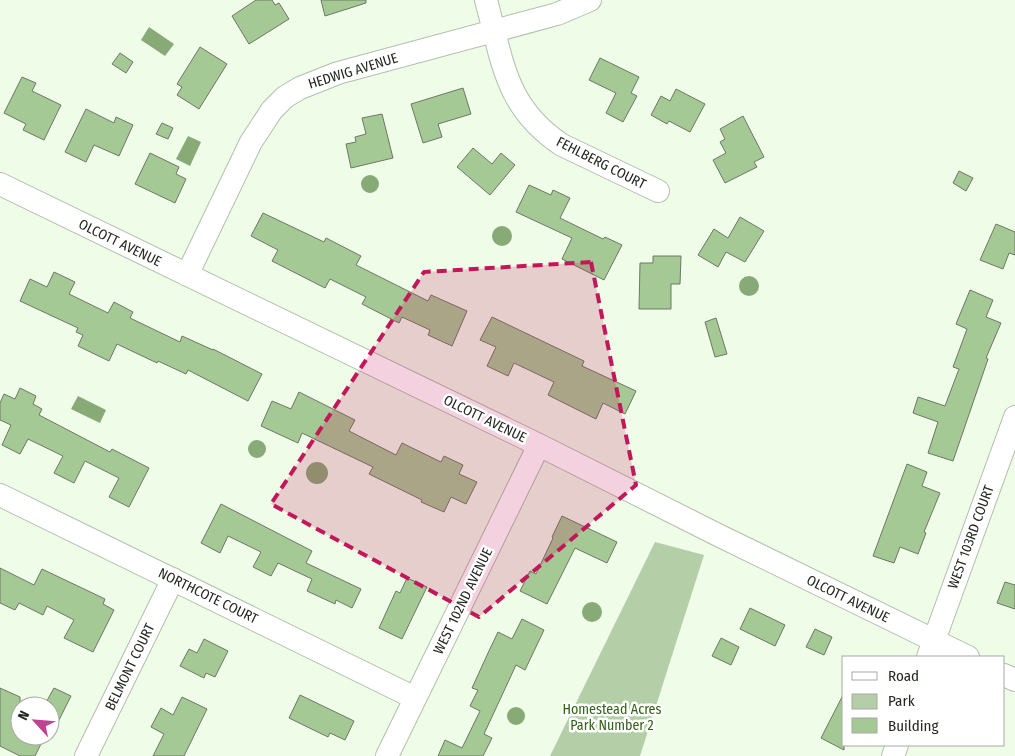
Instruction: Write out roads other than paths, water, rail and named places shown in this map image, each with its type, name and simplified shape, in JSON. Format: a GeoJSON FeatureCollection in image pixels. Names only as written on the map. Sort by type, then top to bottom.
{"type":"FeatureCollection","features":[{"type":"Feature","properties":{"kind":"street","name":"FEHLBERG COURT"},"geometry":{"type":"LineString","coordinates":[[486,0],[501,60],[512,90],[527,115],[562,145],[658,191]]}},
{"type":"Feature","properties":{"kind":"street","name":"HEDWIG AVENUE"},"geometry":{"type":"LineString","coordinates":[[187,275],[252,142],[272,110],[285,97],[300,88],[338,73],[557,14],[590,0]]}},
{"type":"Feature","properties":{"kind":"street","name":"OLCOTT AVENUE"},"geometry":{"type":"LineString","coordinates":[[0,184],[539,445],[716,534],[931,649],[963,656]]}},
{"type":"Feature","properties":{"kind":"street","name":"WEST 103RD COURT"},"geometry":{"type":"LineString","coordinates":[[931,649],[1015,417]]}},
{"type":"Feature","properties":{"kind":"street","name":"WEST 102ND AVENUE"},"geometry":{"type":"LineString","coordinates":[[387,756],[539,445]]}},
{"type":"Feature","properties":{"kind":"street","name":"NORTHCOTE COURT"},"geometry":{"type":"LineString","coordinates":[[0,495],[415,698]]}},
{"type":"Feature","properties":{"kind":"street","name":"BELMONT COURT"},"geometry":{"type":"LineString","coordinates":[[86,756],[173,579]]}},
{"type":"Feature","properties":{"kind":"park label","name":"Homestead Acres Park Number 2"},"geometry":{"type":"Point","coordinates":[612,718]}}]}
